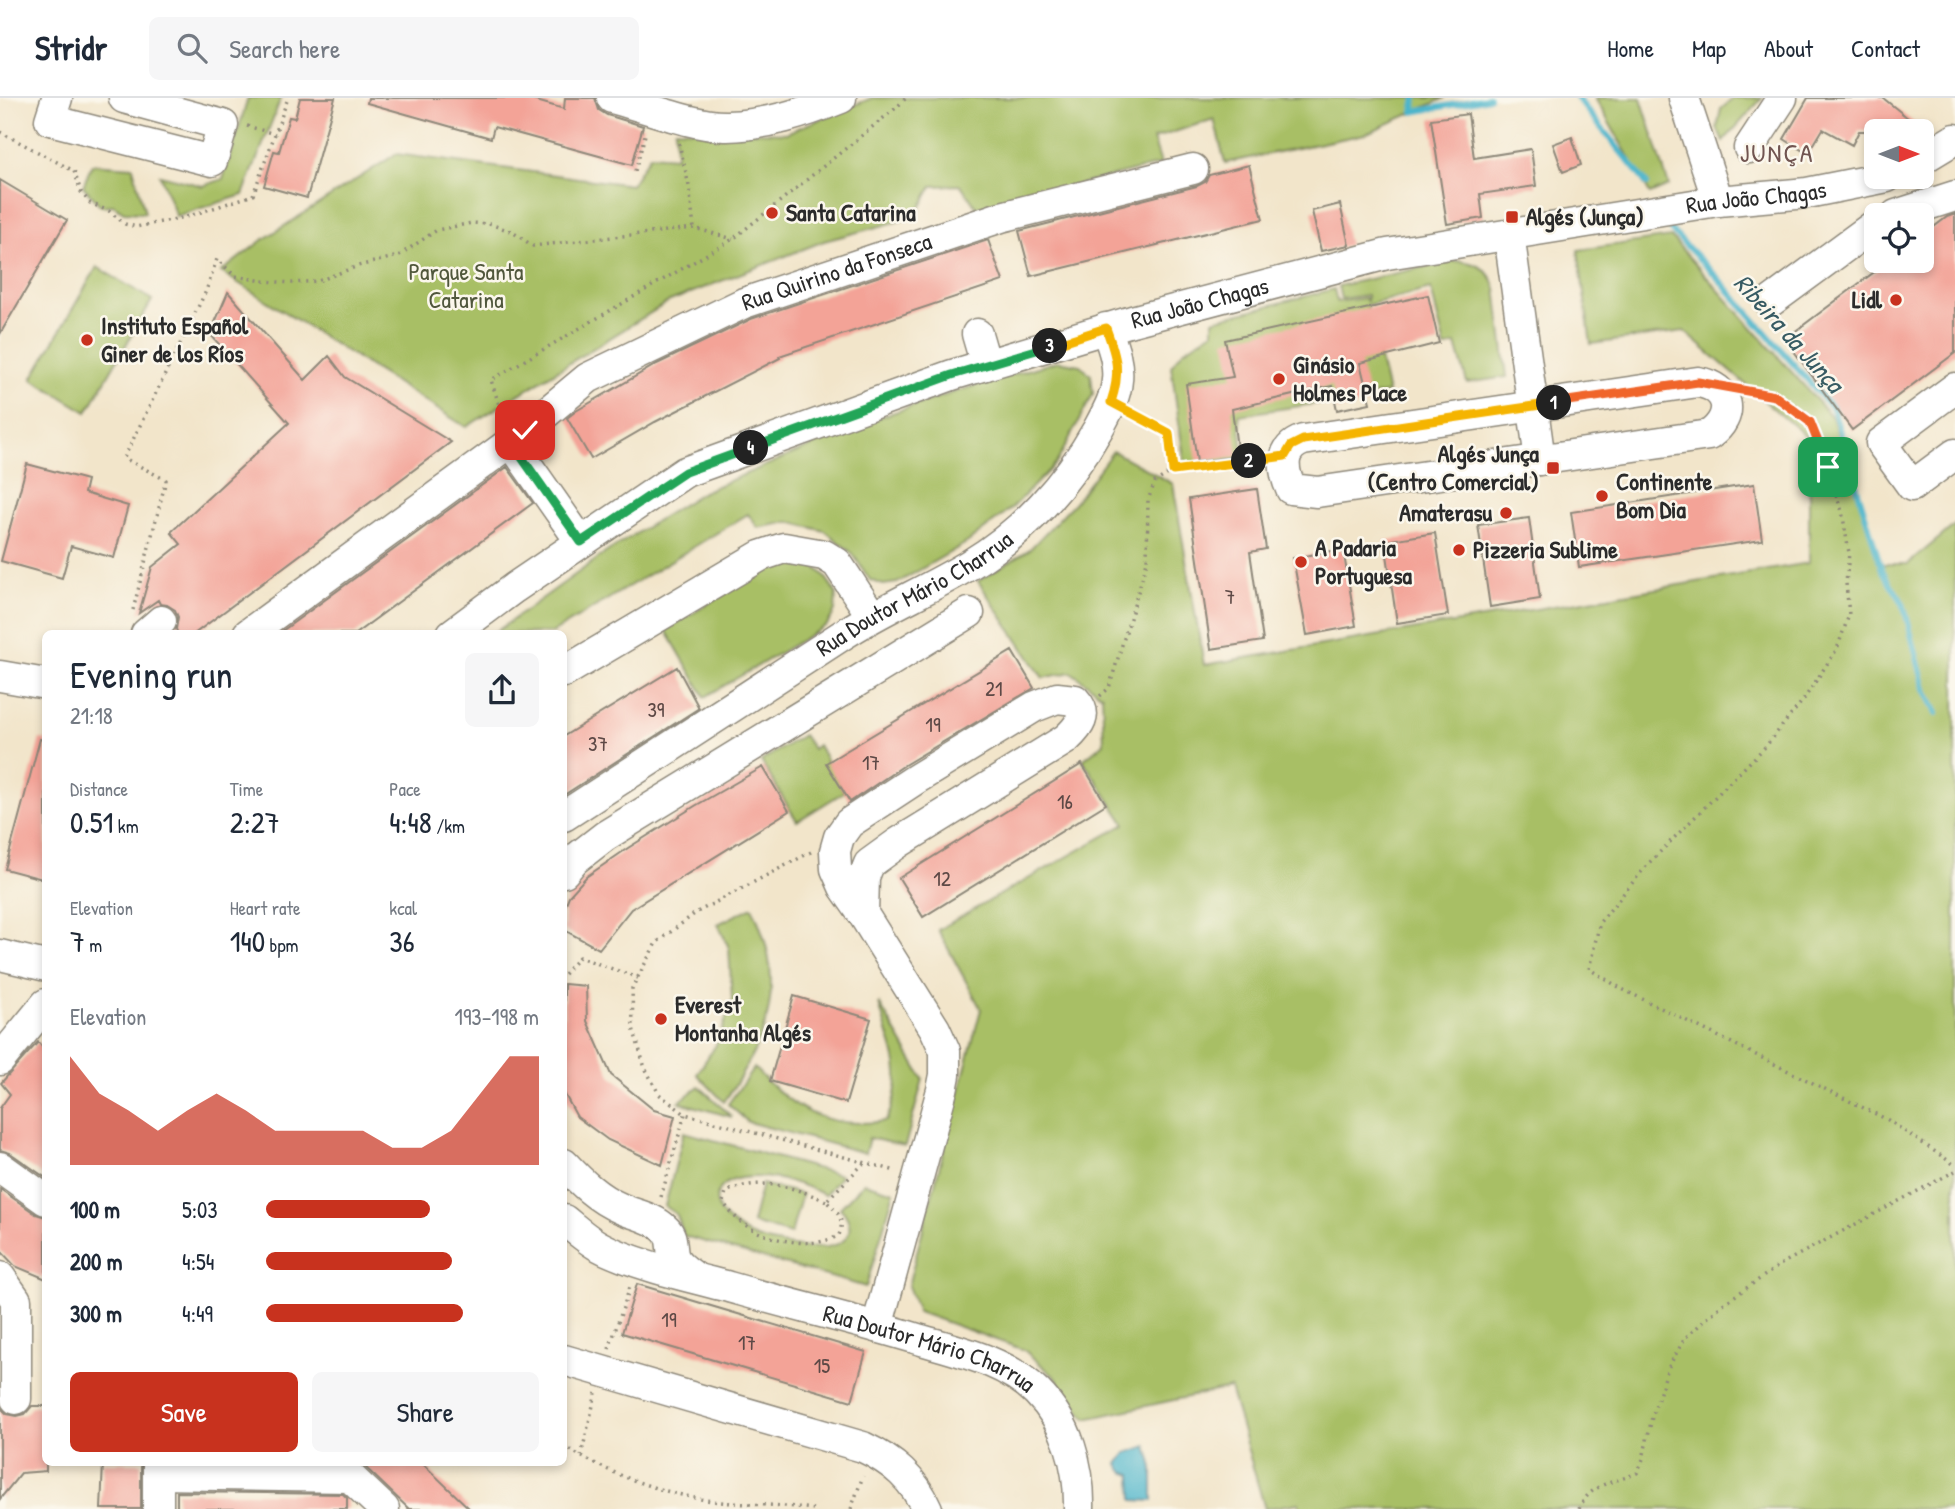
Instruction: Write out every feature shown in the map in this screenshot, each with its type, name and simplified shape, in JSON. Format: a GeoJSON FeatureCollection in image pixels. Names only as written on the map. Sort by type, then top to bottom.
{"type":"FeatureCollection","features":[{"type":"Feature","properties":{"kind":"street"},"geometry":{"type":"LineString","coordinates":[[52,99],[50,120],[212,161],[223,125],[124,98]]}},
{"type":"Feature","properties":{"kind":"street"},"geometry":{"type":"LineString","coordinates":[[612,98],[725,126],[772,122],[841,98]]}},
{"type":"Feature","properties":{"kind":"street"},"geometry":{"type":"LineString","coordinates":[[1684,98],[1718,201]]}},
{"type":"Feature","properties":{"kind":"street"},"geometry":{"type":"LineString","coordinates":[[1749,148],[1782,98]]}},
{"type":"Feature","properties":{"kind":"street"},"geometry":{"type":"LineString","coordinates":[[1934,152],[1955,139]]}},
{"type":"Feature","properties":{"kind":"street","name":"Rua Quirino da Fonseca"},"geometry":{"type":"LineString","coordinates":[[253,630],[511,442],[588,378],[744,303],[1001,217],[1193,169]]}},
{"type":"Feature","properties":{"kind":"street","name":"Rua João Chagas"},"geometry":{"type":"LineString","coordinates":[[457,630],[513,587],[685,472],[986,365],[1106,328],[1387,254],[1718,201],[1807,193],[1864,182]]}},
{"type":"Feature","properties":{"kind":"street"},"geometry":{"type":"LineString","coordinates":[[1933,203],[1955,196]]}},
{"type":"Feature","properties":{"kind":"street"},"geometry":{"type":"LineString","coordinates":[[1770,302],[1864,233]]}},
{"type":"Feature","properties":{"kind":"street"},"geometry":{"type":"LineString","coordinates":[[1508,234],[1540,460]]}},
{"type":"Feature","properties":{"kind":"street","name":"Rua Doutor Mário Charrua"},"geometry":{"type":"LineString","coordinates":[[605,836],[573,810],[872,615],[969,565],[1009,538],[1038,511],[1085,452],[1111,402],[1117,383],[1118,367],[1106,328]]}},
{"type":"Feature","properties":{"kind":"street"},"geometry":{"type":"LineString","coordinates":[[977,334],[986,365]]}},
{"type":"Feature","properties":{"kind":"street"},"geometry":{"type":"LineString","coordinates":[[1698,382],[1712,384],[1726,402],[1727,416],[1720,428],[1709,435],[1307,492],[1291,489],[1283,469],[1285,456],[1291,446],[1303,440],[1698,382]]}},
{"type":"Feature","properties":{"kind":"street"},"geometry":{"type":"LineString","coordinates":[[1955,388],[1881,443],[1912,486],[1955,454]]}},
{"type":"Feature","properties":{"kind":"street"},"geometry":{"type":"LineString","coordinates":[[511,442],[581,542]]}},
{"type":"Feature","properties":{"kind":"street"},"geometry":{"type":"LineString","coordinates":[[567,669],[760,556],[784,548],[824,555],[836,563],[872,615]]}},
{"type":"Feature","properties":{"kind":"street","name":"Rua Doutor Mário Charrua"},"geometry":{"type":"LineString","coordinates":[[567,868],[605,836],[969,613]]}},
{"type":"Feature","properties":{"kind":"street"},"geometry":{"type":"LineString","coordinates":[[0,676],[42,683]]}},
{"type":"Feature","properties":{"kind":"street"},"geometry":{"type":"LineString","coordinates":[[863,914],[862,892],[869,864],[1012,770],[1066,738],[1077,729],[1082,720],[1083,711],[1075,700],[1046,701],[1034,707],[864,811],[849,823],[839,837],[835,850],[836,869],[844,887],[935,1029],[945,1052],[942,1090],[877,1327]]}},
{"type":"Feature","properties":{"kind":"street"},"geometry":{"type":"LineString","coordinates":[[614,785],[636,818]]}},
{"type":"Feature","properties":{"kind":"street"},"geometry":{"type":"LineString","coordinates":[[0,956],[42,965]]}},
{"type":"Feature","properties":{"kind":"street"},"geometry":{"type":"LineString","coordinates":[[0,1060],[42,1009]]}},
{"type":"Feature","properties":{"kind":"street"},"geometry":{"type":"LineString","coordinates":[[0,1167],[42,1197]]}},
{"type":"Feature","properties":{"kind":"street"},"geometry":{"type":"LineString","coordinates":[[567,1167],[603,1200],[660,1226],[672,1240],[673,1255],[677,1263],[696,1278]]}},
{"type":"Feature","properties":{"kind":"street","name":"Rua Doutor Mário Charrua"},"geometry":{"type":"LineString","coordinates":[[567,1222],[597,1245],[639,1261],[877,1327],[988,1361],[1019,1377],[1049,1406],[1073,1453],[1078,1474],[1079,1509]]}},
{"type":"Feature","properties":{"kind":"street"},"geometry":{"type":"LineString","coordinates":[[639,1261],[657,1252],[660,1226]]}},
{"type":"Feature","properties":{"kind":"street"},"geometry":{"type":"LineString","coordinates":[[0,1277],[16,1300],[16,1399]]}},
{"type":"Feature","properties":{"kind":"street"},"geometry":{"type":"LineString","coordinates":[[567,1361],[872,1451],[892,1462],[906,1475],[916,1487],[927,1509]]}},
{"type":"Feature","properties":{"kind":"street"},"geometry":{"type":"LineString","coordinates":[[158,1509],[158,1469],[349,1477],[384,1509]]}},
{"type":"Feature","properties":{"kind":"path"},"geometry":{"type":"LineString","coordinates":[[0,132],[74,171],[81,192],[90,203],[109,211],[125,224],[136,227],[186,217],[253,195],[288,98]]}},
{"type":"Feature","properties":{"kind":"path"},"geometry":{"type":"LineString","coordinates":[[511,442],[491,380],[733,239],[906,98]]}},
{"type":"Feature","properties":{"kind":"path"},"geometry":{"type":"LineString","coordinates":[[635,171],[662,112]]}},
{"type":"Feature","properties":{"kind":"path"},"geometry":{"type":"LineString","coordinates":[[662,112],[689,186],[694,228]]}},
{"type":"Feature","properties":{"kind":"path"},"geometry":{"type":"LineString","coordinates":[[151,629],[132,615],[166,480],[124,458],[206,291],[218,260],[235,276],[293,283],[318,281],[358,266],[398,256],[438,230],[472,223],[489,224],[511,231],[533,246],[694,228],[733,239]]}},
{"type":"Feature","properties":{"kind":"path"},"geometry":{"type":"LineString","coordinates":[[1712,384],[1775,396],[1810,422],[1842,511],[1849,553],[1846,583],[1849,615],[1837,649],[1804,699],[1766,746],[1648,864],[1600,922],[1589,969],[1622,989],[1888,1120],[1955,1165]]}},
{"type":"Feature","properties":{"kind":"path"},"geometry":{"type":"LineString","coordinates":[[1111,402],[1169,433],[1173,471]]}},
{"type":"Feature","properties":{"kind":"path"},"geometry":{"type":"LineString","coordinates":[[1083,711],[1110,688],[1147,562],[1148,500],[1155,482],[1173,471],[1285,456]]}},
{"type":"Feature","properties":{"kind":"path"},"geometry":{"type":"LineString","coordinates":[[839,837],[697,912],[656,943],[632,988],[633,1028],[645,1068],[659,1094],[685,1114],[918,1178]]}},
{"type":"Feature","properties":{"kind":"path"},"geometry":{"type":"LineString","coordinates":[[567,971],[579,957],[638,978]]}},
{"type":"Feature","properties":{"kind":"path"},"geometry":{"type":"LineString","coordinates":[[660,1226],[685,1114]]}},
{"type":"Feature","properties":{"kind":"path"},"geometry":{"type":"LineString","coordinates":[[826,1201],[864,1163]]}},
{"type":"Feature","properties":{"kind":"path"},"geometry":{"type":"LineString","coordinates":[[1579,1509],[1585,1496],[1599,1486],[1637,1473],[1668,1368],[1685,1338],[1713,1312],[1783,1263],[1955,1171]]}},
{"type":"Feature","properties":{"kind":"path"},"geometry":{"type":"LineString","coordinates":[[750,1184],[799,1189],[826,1201],[838,1214],[842,1224],[839,1235],[830,1241],[808,1242],[789,1240],[748,1227],[731,1214],[723,1202],[726,1192],[750,1184]]}},
{"type":"Feature","properties":{"kind":"path"},"geometry":{"type":"LineString","coordinates":[[567,1448],[606,1468],[659,1488],[732,1503],[813,1509]]}},
{"type":"Feature","properties":{"kind":"path"},"geometry":{"type":"LineString","coordinates":[[851,1509],[872,1451]]}},
{"type":"Feature","properties":{"kind":"green space"},"geometry":{"type":"Polygon","coordinates":[[[248,98],[281,98],[243,195],[176,216],[160,175],[203,186],[223,179],[248,98]]]}},
{"type":"Feature","properties":{"kind":"green space","name":"Parque Santa Catarina"},"geometry":{"type":"Polygon","coordinates":[[[872,98],[1445,98],[1365,134],[1225,163],[1214,119],[1153,139],[1161,164],[978,210],[961,185],[932,186],[915,217],[824,241],[670,301],[466,427],[221,272],[261,241],[396,154],[631,185],[650,155],[676,157],[675,129],[786,133],[872,98]]]}},
{"type":"Feature","properties":{"kind":"green space"},"geometry":{"type":"Polygon","coordinates":[[[1595,98],[1641,98],[1669,186],[1650,194],[1595,98]]]}},
{"type":"Feature","properties":{"kind":"green space"},"geometry":{"type":"Polygon","coordinates":[[[1734,98],[1762,98],[1723,142],[1717,128],[1721,109],[1734,98]]]}},
{"type":"Feature","properties":{"kind":"green space"},"geometry":{"type":"Polygon","coordinates":[[[92,164],[133,167],[145,213],[124,212],[113,205],[101,206],[83,186],[92,164]]]}},
{"type":"Feature","properties":{"kind":"green space"},"geometry":{"type":"Polygon","coordinates":[[[1671,237],[1832,417],[1882,564],[1908,564],[1955,525],[1955,1509],[1299,1509],[1299,1503],[1265,1509],[1230,1388],[1086,1419],[1056,1378],[1024,1350],[918,1312],[908,1286],[981,1009],[938,930],[1125,824],[1083,760],[1104,743],[1102,695],[1071,672],[1043,678],[978,581],[1030,549],[1074,503],[1113,451],[1173,484],[1204,665],[1809,563],[1809,439],[1684,331],[1591,344],[1578,250],[1671,237]]]}},
{"type":"Feature","properties":{"kind":"green space","name":"Ginásio Holmes Place"},"geometry":{"type":"Polygon","coordinates":[[[1451,261],[1479,266],[1493,281],[1507,377],[1467,383],[1456,344],[1445,348],[1431,289],[1367,305],[1388,393],[1239,415],[1244,459],[1185,466],[1171,366],[1183,351],[1213,332],[1213,320],[1334,289],[1337,302],[1365,298],[1367,302],[1367,295],[1341,299],[1338,286],[1451,261]]]}},
{"type":"Feature","properties":{"kind":"green space"},"geometry":{"type":"Polygon","coordinates":[[[97,267],[152,300],[87,412],[32,379],[97,267]]]}},
{"type":"Feature","properties":{"kind":"green space"},"geometry":{"type":"Polygon","coordinates":[[[1058,361],[1080,365],[1091,375],[1093,394],[1057,462],[1013,507],[968,542],[897,583],[883,585],[870,580],[852,553],[825,531],[789,522],[758,528],[748,514],[557,630],[499,630],[608,551],[703,492],[880,417],[1058,361]]]}},
{"type":"Feature","properties":{"kind":"green space"},"geometry":{"type":"Polygon","coordinates":[[[777,561],[811,563],[824,575],[836,593],[835,611],[827,625],[705,697],[666,630],[777,561]]]}},
{"type":"Feature","properties":{"kind":"green space"},"geometry":{"type":"Polygon","coordinates":[[[803,735],[813,749],[818,745],[844,792],[797,821],[761,761],[803,735]]]}},
{"type":"Feature","properties":{"kind":"green space"},"geometry":{"type":"Polygon","coordinates":[[[752,907],[763,934],[769,960],[769,1008],[753,1054],[724,1102],[697,1074],[719,1040],[732,1000],[729,948],[718,924],[752,907]]]}},
{"type":"Feature","properties":{"kind":"green space"},"geometry":{"type":"Polygon","coordinates":[[[879,1003],[923,1079],[905,1146],[869,1138],[865,1153],[748,1122],[728,1104],[754,1068],[783,1095],[812,1114],[846,1122],[886,1121],[893,1103],[897,1074],[893,1049],[879,1003]]]}},
{"type":"Feature","properties":{"kind":"green space"},"geometry":{"type":"Polygon","coordinates":[[[699,1086],[732,1117],[679,1102],[699,1086]]]}},
{"type":"Feature","properties":{"kind":"green space"},"geometry":{"type":"Polygon","coordinates":[[[684,1132],[841,1175],[825,1195],[805,1186],[774,1178],[738,1178],[724,1185],[717,1194],[723,1215],[736,1227],[758,1239],[803,1247],[833,1246],[843,1241],[849,1232],[848,1218],[840,1208],[864,1183],[894,1192],[866,1287],[684,1236],[677,1215],[665,1206],[684,1132]]]}},
{"type":"Feature","properties":{"kind":"green space"},"geometry":{"type":"Polygon","coordinates":[[[762,1184],[802,1194],[791,1234],[752,1223],[762,1184]]]}},
{"type":"Feature","properties":{"kind":"water"},"geometry":{"type":"Polygon","coordinates":[[[1147,1446],[1153,1468],[1153,1501],[1133,1500],[1132,1475],[1123,1472],[1118,1464],[1126,1453],[1147,1446]]]}},
{"type":"Feature","properties":{"kind":"building"},"geometry":{"type":"Polygon","coordinates":[[[300,98],[335,98],[307,198],[264,186],[274,151],[279,152],[289,117],[295,118],[300,98]]]}},
{"type":"Feature","properties":{"kind":"building"},"geometry":{"type":"Polygon","coordinates":[[[368,98],[526,98],[564,109],[565,98],[595,98],[599,110],[607,115],[643,126],[632,165],[494,127],[491,138],[367,103],[368,98]]]}},
{"type":"Feature","properties":{"kind":"building"},"geometry":{"type":"Polygon","coordinates":[[[1808,98],[1883,98],[1909,119],[1864,119],[1864,131],[1859,131],[1852,145],[1823,129],[1808,154],[1784,139],[1808,98]]]}},
{"type":"Feature","properties":{"kind":"building"},"geometry":{"type":"Polygon","coordinates":[[[1468,114],[1474,158],[1531,149],[1536,186],[1480,194],[1483,218],[1447,224],[1431,119],[1468,114]]]}},
{"type":"Feature","properties":{"kind":"building"},"geometry":{"type":"Polygon","coordinates":[[[1572,137],[1581,165],[1563,172],[1553,144],[1572,137]]]}},
{"type":"Feature","properties":{"kind":"building"},"geometry":{"type":"Polygon","coordinates":[[[1249,165],[1263,219],[1031,276],[1019,231],[1197,186],[1205,182],[1209,175],[1249,165]]]}},
{"type":"Feature","properties":{"kind":"building"},"geometry":{"type":"Polygon","coordinates":[[[0,180],[67,220],[0,334],[0,180]]]}},
{"type":"Feature","properties":{"kind":"building"},"geometry":{"type":"Polygon","coordinates":[[[1340,204],[1349,245],[1321,251],[1312,211],[1340,204]]]}},
{"type":"Feature","properties":{"kind":"building","name":"Lidl"},"geometry":{"type":"Polygon","coordinates":[[[1955,214],[1955,353],[1852,430],[1785,339],[1873,273],[1934,273],[1934,227],[1955,214]]]}},
{"type":"Feature","properties":{"kind":"building"},"geometry":{"type":"Polygon","coordinates":[[[988,240],[1003,281],[779,356],[780,358],[655,422],[591,459],[567,418],[657,364],[751,319],[988,240]]]}},
{"type":"Feature","properties":{"kind":"building"},"geometry":{"type":"Polygon","coordinates":[[[228,292],[305,380],[329,356],[345,377],[451,442],[199,630],[176,630],[178,617],[175,610],[160,604],[158,600],[139,613],[152,567],[181,544],[171,532],[289,423],[210,334],[228,292]]]}},
{"type":"Feature","properties":{"kind":"building","name":"Ginásio Holmes Place"},"geometry":{"type":"Polygon","coordinates":[[[1428,295],[1439,343],[1360,363],[1370,403],[1337,410],[1332,386],[1232,409],[1238,456],[1197,462],[1186,384],[1233,377],[1225,340],[1428,295]]]}},
{"type":"Feature","properties":{"kind":"building"},"geometry":{"type":"Polygon","coordinates":[[[27,464],[87,480],[84,493],[128,506],[114,558],[71,546],[62,578],[1,561],[27,464]]]}},
{"type":"Feature","properties":{"kind":"building"},"geometry":{"type":"Polygon","coordinates":[[[507,467],[533,503],[360,630],[283,630],[507,467]]]}},
{"type":"Feature","properties":{"kind":"building"},"geometry":{"type":"Polygon","coordinates":[[[1754,484],[1762,540],[1579,567],[1571,512],[1754,484]]]}},
{"type":"Feature","properties":{"kind":"building"},"geometry":{"type":"Polygon","coordinates":[[[1257,489],[1266,549],[1250,552],[1263,641],[1211,649],[1189,499],[1257,489]]]}},
{"type":"Feature","properties":{"kind":"building"},"geometry":{"type":"Polygon","coordinates":[[[1529,518],[1540,599],[1490,607],[1478,525],[1529,518]]]}},
{"type":"Feature","properties":{"kind":"building"},"geometry":{"type":"Polygon","coordinates":[[[1435,533],[1448,615],[1397,623],[1385,541],[1435,533]]]}},
{"type":"Feature","properties":{"kind":"building"},"geometry":{"type":"Polygon","coordinates":[[[1343,549],[1356,626],[1307,635],[1293,558],[1343,549]]]}},
{"type":"Feature","properties":{"kind":"building"},"geometry":{"type":"Polygon","coordinates":[[[1012,651],[1034,688],[906,764],[850,802],[826,763],[1012,651]]]}},
{"type":"Feature","properties":{"kind":"building"},"geometry":{"type":"Polygon","coordinates":[[[677,667],[699,708],[567,793],[567,734],[677,667]]]}},
{"type":"Feature","properties":{"kind":"building"},"geometry":{"type":"Polygon","coordinates":[[[40,739],[42,739],[42,879],[5,869],[40,739]]]}},
{"type":"Feature","properties":{"kind":"building"},"geometry":{"type":"Polygon","coordinates":[[[1082,764],[1106,804],[923,917],[899,878],[1082,764]]]}},
{"type":"Feature","properties":{"kind":"building"},"geometry":{"type":"Polygon","coordinates":[[[763,767],[789,811],[631,909],[599,949],[567,932],[567,901],[586,877],[695,806],[763,767]]]}},
{"type":"Feature","properties":{"kind":"building"},"geometry":{"type":"Polygon","coordinates":[[[567,984],[586,986],[587,1021],[611,1075],[654,1110],[675,1116],[662,1165],[608,1140],[577,1117],[567,1099],[567,984]]]}},
{"type":"Feature","properties":{"kind":"building"},"geometry":{"type":"Polygon","coordinates":[[[794,996],[871,1019],[846,1103],[770,1081],[794,996]]]}},
{"type":"Feature","properties":{"kind":"building"},"geometry":{"type":"Polygon","coordinates":[[[38,1042],[42,1047],[42,1175],[10,1153],[0,1150],[0,1108],[10,1094],[1,1083],[38,1042]]]}},
{"type":"Feature","properties":{"kind":"building"},"geometry":{"type":"Polygon","coordinates":[[[0,1189],[42,1216],[42,1277],[15,1266],[0,1250],[0,1189]]]}},
{"type":"Feature","properties":{"kind":"building"},"geometry":{"type":"Polygon","coordinates":[[[637,1284],[866,1352],[852,1401],[622,1333],[637,1284]]]}},
{"type":"Feature","properties":{"kind":"building"},"geometry":{"type":"Polygon","coordinates":[[[32,1406],[42,1406],[42,1466],[46,1466],[46,1471],[21,1473],[0,1499],[0,1407],[7,1414],[25,1414],[32,1406]]]}},
{"type":"Feature","properties":{"kind":"building"},"geometry":{"type":"Polygon","coordinates":[[[103,1466],[141,1466],[141,1509],[101,1509],[103,1466]]]}},
{"type":"Feature","properties":{"kind":"building"},"geometry":{"type":"Polygon","coordinates":[[[364,1466],[425,1466],[470,1509],[409,1509],[364,1466]]]}},
{"type":"Feature","properties":{"kind":"building"},"geometry":{"type":"Polygon","coordinates":[[[177,1492],[343,1494],[347,1498],[347,1509],[177,1509],[177,1492]]]}},
{"type":"Feature","properties":{"kind":"waterway","name":"Ribeira da Junça"},"geometry":{"type":"LineString","coordinates":[[1416,98],[1413,112],[1489,98]]}},
{"type":"Feature","properties":{"kind":"waterway","name":"Ribeira da Junça"},"geometry":{"type":"LineString","coordinates":[[1577,98],[1647,184]]}},
{"type":"Feature","properties":{"kind":"waterway","name":"Ribeira da Junça"},"geometry":{"type":"LineString","coordinates":[[1670,229],[1716,276],[1833,409],[1882,570],[1903,603],[1925,689],[1937,713]]}},
{"type":"Feature","properties":{"kind":"place","name":"Santa Catarina"},"geometry":{"type":"Point","coordinates":[772,213]}},
{"type":"Feature","properties":{"kind":"place","name":"Algés (Junça)"},"geometry":{"type":"Point","coordinates":[1512,217]}},
{"type":"Feature","properties":{"kind":"place","name":"Lidl"},"geometry":{"type":"Point","coordinates":[1896,300]}},
{"type":"Feature","properties":{"kind":"place","name":"Instituto Español Giner de los Ríos"},"geometry":{"type":"Point","coordinates":[87,340]}},
{"type":"Feature","properties":{"kind":"place","name":"Ginásio Holmes Place"},"geometry":{"type":"Point","coordinates":[1279,379]}},
{"type":"Feature","properties":{"kind":"place","name":"Algés Junça (Centro Comercial)"},"geometry":{"type":"Point","coordinates":[1553,468]}},
{"type":"Feature","properties":{"kind":"place","name":"Continente Bom Dia"},"geometry":{"type":"Point","coordinates":[1602,496]}},
{"type":"Feature","properties":{"kind":"place","name":"Amaterasu"},"geometry":{"type":"Point","coordinates":[1506,513]}},
{"type":"Feature","properties":{"kind":"place","name":"Pizzeria Sublime"},"geometry":{"type":"Point","coordinates":[1459,550]}},
{"type":"Feature","properties":{"kind":"place","name":"A Padaria Portuguesa"},"geometry":{"type":"Point","coordinates":[1301,562]}},
{"type":"Feature","properties":{"kind":"place","name":"Everest Montanha Algés"},"geometry":{"type":"Point","coordinates":[661,1019]}},
{"type":"Feature","properties":{"kind":"district","name":"JUNÇA"},"geometry":{"type":"Point","coordinates":[1777,153]}},
{"type":"Feature","properties":{"kind":"route"},"geometry":{"type":"LineString","coordinates":[[525,430],[511,442],[581,542],[685,472],[952,375],[1106,328],[1118,367],[1117,383],[1111,402],[1169,433],[1173,471],[1285,456],[1291,446],[1303,440],[1698,382],[1775,396],[1810,422],[1828,467]]}}]}
